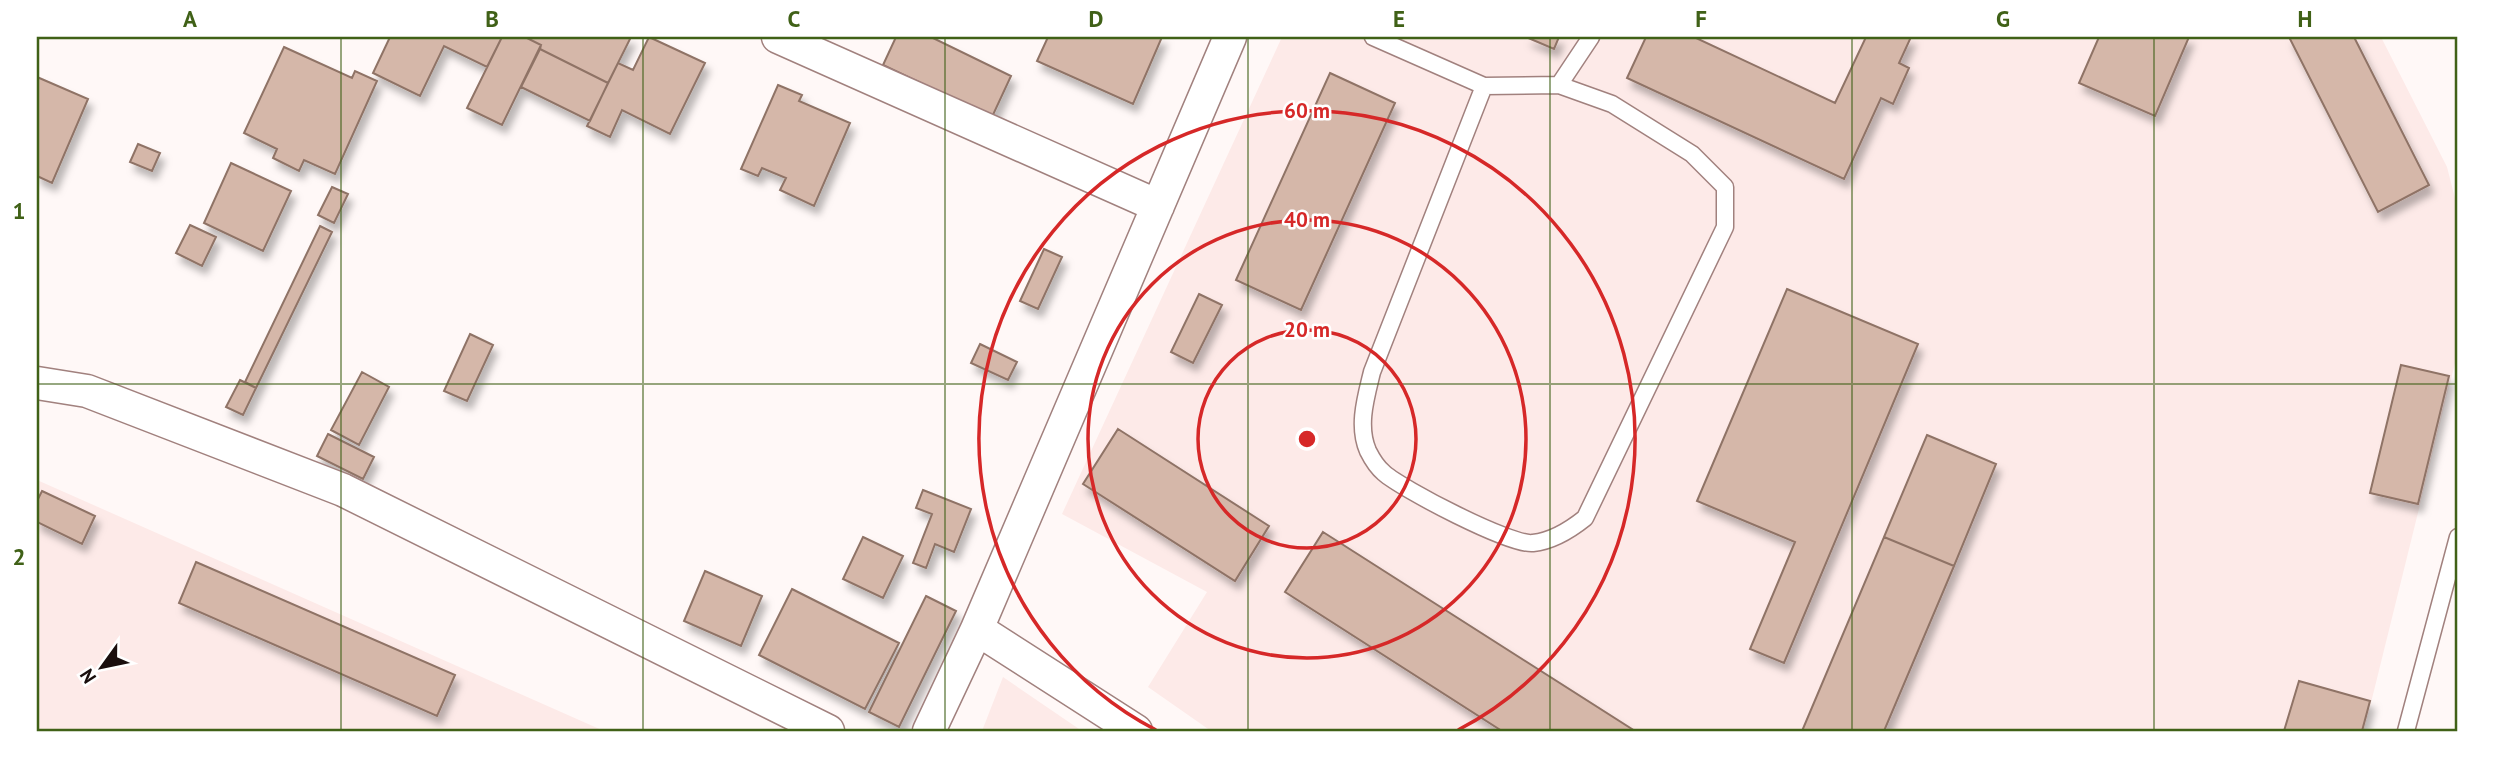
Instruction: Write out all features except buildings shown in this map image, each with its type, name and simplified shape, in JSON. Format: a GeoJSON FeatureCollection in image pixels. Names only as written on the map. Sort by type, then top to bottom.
{"type":"FeatureCollection","features":[{"type":"Feature","properties":{"kind":"street"},"geometry":{"type":"LineString","coordinates":[[778,37],[1158,206]]}},
{"type":"Feature","properties":{"kind":"street"},"geometry":{"type":"LineString","coordinates":[[929,731],[977,629],[1230,37]]}},
{"type":"Feature","properties":{"kind":"street"},"geometry":{"type":"LineString","coordinates":[[37,383],[88,391],[343,490],[828,731]]}},
{"type":"Feature","properties":{"kind":"street"},"geometry":{"type":"LineString","coordinates":[[977,629],[1136,731]]}},
{"type":"Feature","properties":{"kind":"lane"},"geometry":{"type":"LineString","coordinates":[[1373,37],[1484,86],[1559,85],[1612,104],[1692,154],[1725,187],[1725,227],[1585,518],[1558,536],[1531,544],[1483,529],[1384,473],[1368,452],[1363,431],[1364,404],[1372,372],[1484,86]]}},
{"type":"Feature","properties":{"kind":"lane"},"geometry":{"type":"LineString","coordinates":[[1559,85],[1591,37]]}},
{"type":"Feature","properties":{"kind":"lane"},"geometry":{"type":"LineString","coordinates":[[2406,731],[2458,537]]}},
{"type":"Feature","properties":{"kind":"shaded area"},"geometry":{"type":"Polygon","coordinates":[[[1282,37],[2381,37],[2447,167],[2458,210],[2458,351],[2364,731],[1211,731],[1148,687],[1207,592],[1062,514],[1282,37]]]}},
{"type":"Feature","properties":{"kind":"shaded area"},"geometry":{"type":"Polygon","coordinates":[[[37,480],[604,731],[37,731],[37,480]]]}},
{"type":"Feature","properties":{"kind":"shaded area"},"geometry":{"type":"Polygon","coordinates":[[[1003,677],[1082,731],[982,731],[1003,677]]]}}]}
